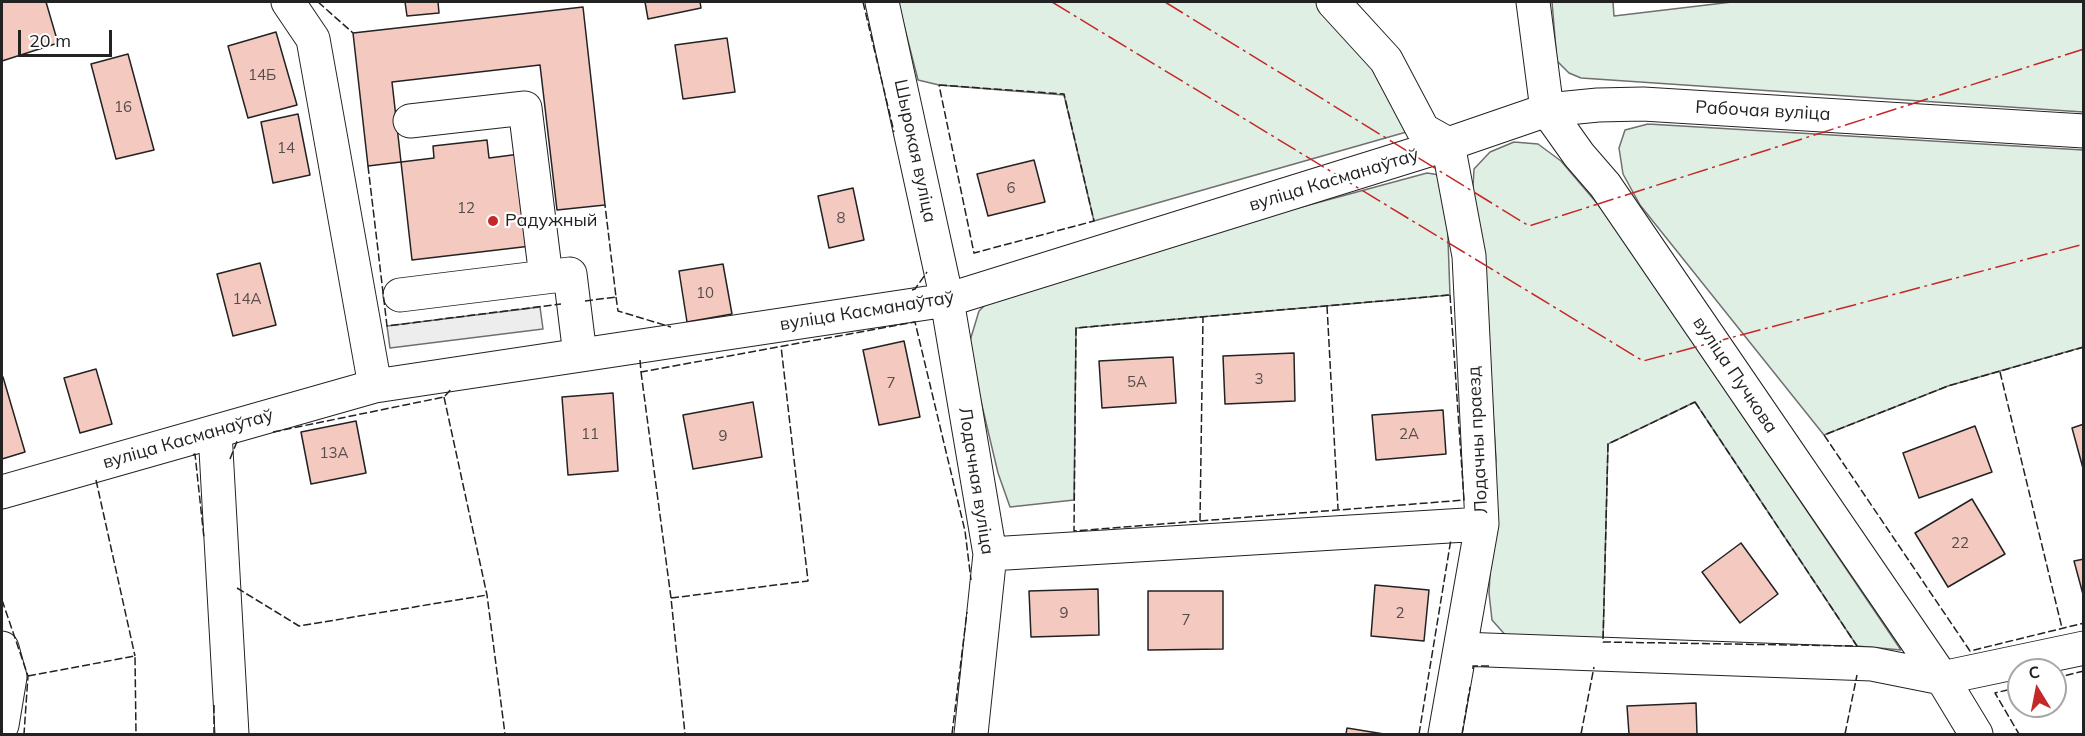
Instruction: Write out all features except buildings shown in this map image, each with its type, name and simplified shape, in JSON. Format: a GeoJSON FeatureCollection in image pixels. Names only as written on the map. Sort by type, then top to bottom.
{"type":"FeatureCollection","features":[{"type":"Feature","properties":{"kind":"street"},"geometry":{"type":"LineString","coordinates":[[288,2],[313,39],[375,386]]}},
{"type":"Feature","properties":{"kind":"street","name":"Шырокая вуліца"},"geometry":{"type":"LineString","coordinates":[[882,2],[947,300]]}},
{"type":"Feature","properties":{"kind":"street"},"geometry":{"type":"LineString","coordinates":[[1332,2],[1386,60],[1423,130],[1449,144]]}},
{"type":"Feature","properties":{"kind":"street","name":"вуліца Пучкова"},"geometry":{"type":"LineString","coordinates":[[1533,2],[1548,110],[1579,155],[1605,185],[1942,678],[1976,735]]}},
{"type":"Feature","properties":{"kind":"street","name":"Рабочая вуліца"},"geometry":{"type":"LineString","coordinates":[[1449,144],[1548,110],[1598,105],[1643,104],[2084,131]]}},
{"type":"Feature","properties":{"kind":"street"},"geometry":{"type":"LineString","coordinates":[[410,122],[525,108],[546,277]]}},
{"type":"Feature","properties":{"kind":"street","name":"вуліца Касманаўтаў"},"geometry":{"type":"LineString","coordinates":[[2,492],[375,386],[947,300],[1449,144]]}},
{"type":"Feature","properties":{"kind":"street","name":"Лодачны праезд"},"geometry":{"type":"LineString","coordinates":[[1444,735],[1482,524],[1469,256],[1449,144]]}},
{"type":"Feature","properties":{"kind":"street"},"geometry":{"type":"LineString","coordinates":[[400,295],[570,274],[579,355]]}},
{"type":"Feature","properties":{"kind":"street","name":"Лодачная вуліца"},"geometry":{"type":"LineString","coordinates":[[947,300],[990,554],[971,735]]}},
{"type":"Feature","properties":{"kind":"street"},"geometry":{"type":"LineString","coordinates":[[214,432],[232,735]]}},
{"type":"Feature","properties":{"kind":"street"},"geometry":{"type":"LineString","coordinates":[[990,554],[1482,524]]}},
{"type":"Feature","properties":{"kind":"street"},"geometry":{"type":"LineString","coordinates":[[2,648],[10,677],[2,725]]}},
{"type":"Feature","properties":{"kind":"street"},"geometry":{"type":"LineString","coordinates":[[1460,649],[1872,664],[1942,678],[2084,648]]}},
{"type":"Feature","properties":{"kind":"green space"},"geometry":{"type":"Polygon","coordinates":[[[898,2],[1321,2],[1380,72],[1410,131],[1094,221],[1064,95],[939,85],[918,80],[898,2]]]}},
{"type":"Feature","properties":{"kind":"green space"},"geometry":{"type":"Polygon","coordinates":[[[1552,2],[1613,2],[1614,16],[1732,2],[2083,2],[2083,112],[1581,78],[1569,73],[1557,61],[1552,2]]]}},
{"type":"Feature","properties":{"kind":"green space"},"geometry":{"type":"Polygon","coordinates":[[[1648,124],[2083,150],[2083,347],[1948,386],[1824,435],[1640,205],[1623,174],[1619,148],[1625,130],[1648,124]]]}},
{"type":"Feature","properties":{"kind":"green space"},"geometry":{"type":"Polygon","coordinates":[[[1514,142],[1538,144],[1561,161],[1607,215],[1901,650],[1857,646],[1695,402],[1608,444],[1603,642],[1508,638],[1492,620],[1489,593],[1496,459],[1489,351],[1472,205],[1474,169],[1490,152],[1514,142]]]}},
{"type":"Feature","properties":{"kind":"green space"},"geometry":{"type":"Polygon","coordinates":[[[1427,173],[1440,175],[1446,184],[1450,295],[1076,328],[1074,500],[1010,507],[998,473],[969,344],[979,311],[994,296],[1187,238],[1427,173]]]}},
{"type":"Feature","properties":{"kind":"shaded area"},"geometry":{"type":"Polygon","coordinates":[[[540,307],[543,329],[390,348],[387,326],[540,307]]]}},
{"type":"Feature","properties":{"kind":"fence"},"geometry":{"type":"LineString","coordinates":[[318,2],[353,33]]}},
{"type":"Feature","properties":{"kind":"fence"},"geometry":{"type":"LineString","coordinates":[[863,2],[894,132]]}},
{"type":"Feature","properties":{"kind":"fence"},"geometry":{"type":"LineString","coordinates":[[939,85],[1064,94],[1094,221],[974,253],[939,85]]}},
{"type":"Feature","properties":{"kind":"fence"},"geometry":{"type":"LineString","coordinates":[[368,166],[387,326],[561,304]]}},
{"type":"Feature","properties":{"kind":"fence"},"geometry":{"type":"LineString","coordinates":[[585,301],[616,297],[605,205]]}},
{"type":"Feature","properties":{"kind":"fence"},"geometry":{"type":"LineString","coordinates":[[912,290],[927,272]]}},
{"type":"Feature","properties":{"kind":"fence"},"geometry":{"type":"LineString","coordinates":[[1450,295],[1464,500],[1074,531],[1076,328],[1450,295]]}},
{"type":"Feature","properties":{"kind":"fence"},"geometry":{"type":"LineString","coordinates":[[616,297],[618,311],[671,327]]}},
{"type":"Feature","properties":{"kind":"fence"},"geometry":{"type":"LineString","coordinates":[[1327,306],[1338,509]]}},
{"type":"Feature","properties":{"kind":"fence"},"geometry":{"type":"LineString","coordinates":[[1200,521],[1203,317]]}},
{"type":"Feature","properties":{"kind":"fence"},"geometry":{"type":"LineString","coordinates":[[640,360],[641,372],[915,322],[965,531],[971,580]]}},
{"type":"Feature","properties":{"kind":"fence"},"geometry":{"type":"LineString","coordinates":[[671,598],[808,581],[781,346]]}},
{"type":"Feature","properties":{"kind":"fence"},"geometry":{"type":"LineString","coordinates":[[2084,347],[1948,386],[1824,435],[1970,651],[2084,623]]}},
{"type":"Feature","properties":{"kind":"fence"},"geometry":{"type":"LineString","coordinates":[[641,372],[671,598],[685,734]]}},
{"type":"Feature","properties":{"kind":"fence"},"geometry":{"type":"LineString","coordinates":[[2000,372],[2062,628]]}},
{"type":"Feature","properties":{"kind":"fence"},"geometry":{"type":"LineString","coordinates":[[273,432],[444,397],[452,388]]}},
{"type":"Feature","properties":{"kind":"fence"},"geometry":{"type":"LineString","coordinates":[[444,397],[487,595],[505,734]]}},
{"type":"Feature","properties":{"kind":"fence"},"geometry":{"type":"LineString","coordinates":[[1695,402],[1857,646],[1603,642],[1608,444],[1695,402]]}},
{"type":"Feature","properties":{"kind":"fence"},"geometry":{"type":"LineString","coordinates":[[230,459],[238,439]]}},
{"type":"Feature","properties":{"kind":"fence"},"geometry":{"type":"LineString","coordinates":[[193,455],[195,454],[204,538]]}},
{"type":"Feature","properties":{"kind":"fence"},"geometry":{"type":"LineString","coordinates":[[96,480],[135,656]]}},
{"type":"Feature","properties":{"kind":"fence"},"geometry":{"type":"LineString","coordinates":[[1419,734],[1451,539]]}},
{"type":"Feature","properties":{"kind":"fence"},"geometry":{"type":"LineString","coordinates":[[237,588],[299,626],[487,595]]}},
{"type":"Feature","properties":{"kind":"fence"},"geometry":{"type":"LineString","coordinates":[[2,600],[28,676],[24,734]]}},
{"type":"Feature","properties":{"kind":"fence"},"geometry":{"type":"LineString","coordinates":[[952,734],[967,612]]}},
{"type":"Feature","properties":{"kind":"fence"},"geometry":{"type":"LineString","coordinates":[[28,676],[135,656],[136,734]]}},
{"type":"Feature","properties":{"kind":"fence"},"geometry":{"type":"LineString","coordinates":[[1473,669],[1473,666],[1491,666]]}},
{"type":"Feature","properties":{"kind":"fence"},"geometry":{"type":"LineString","coordinates":[[1581,734],[1594,667]]}},
{"type":"Feature","properties":{"kind":"fence"},"geometry":{"type":"LineString","coordinates":[[2067,675],[2084,671]]}},
{"type":"Feature","properties":{"kind":"fence"},"geometry":{"type":"LineString","coordinates":[[1845,734],[1857,675]]}},
{"type":"Feature","properties":{"kind":"fence"},"geometry":{"type":"LineString","coordinates":[[1462,734],[1470,687]]}},
{"type":"Feature","properties":{"kind":"fence"},"geometry":{"type":"LineString","coordinates":[[2007,690],[1995,693],[2007,714]]}},
{"type":"Feature","properties":{"kind":"fence"},"geometry":{"type":"LineString","coordinates":[[214,705],[214,734]]}},
{"type":"Feature","properties":{"kind":"fence"},"geometry":{"type":"LineString","coordinates":[[2010,718],[2019,734]]}},
{"type":"Feature","properties":{"kind":"power"},"geometry":{"type":"LineString","coordinates":[[1052,2],[1643,361],[2084,244]]}},
{"type":"Feature","properties":{"kind":"power"},"geometry":{"type":"LineString","coordinates":[[1165,2],[1529,226],[2084,49]]}},
{"type":"Feature","properties":{"kind":"place","name":"Радужный"},"geometry":{"type":"Point","coordinates":[493,221]}}]}
